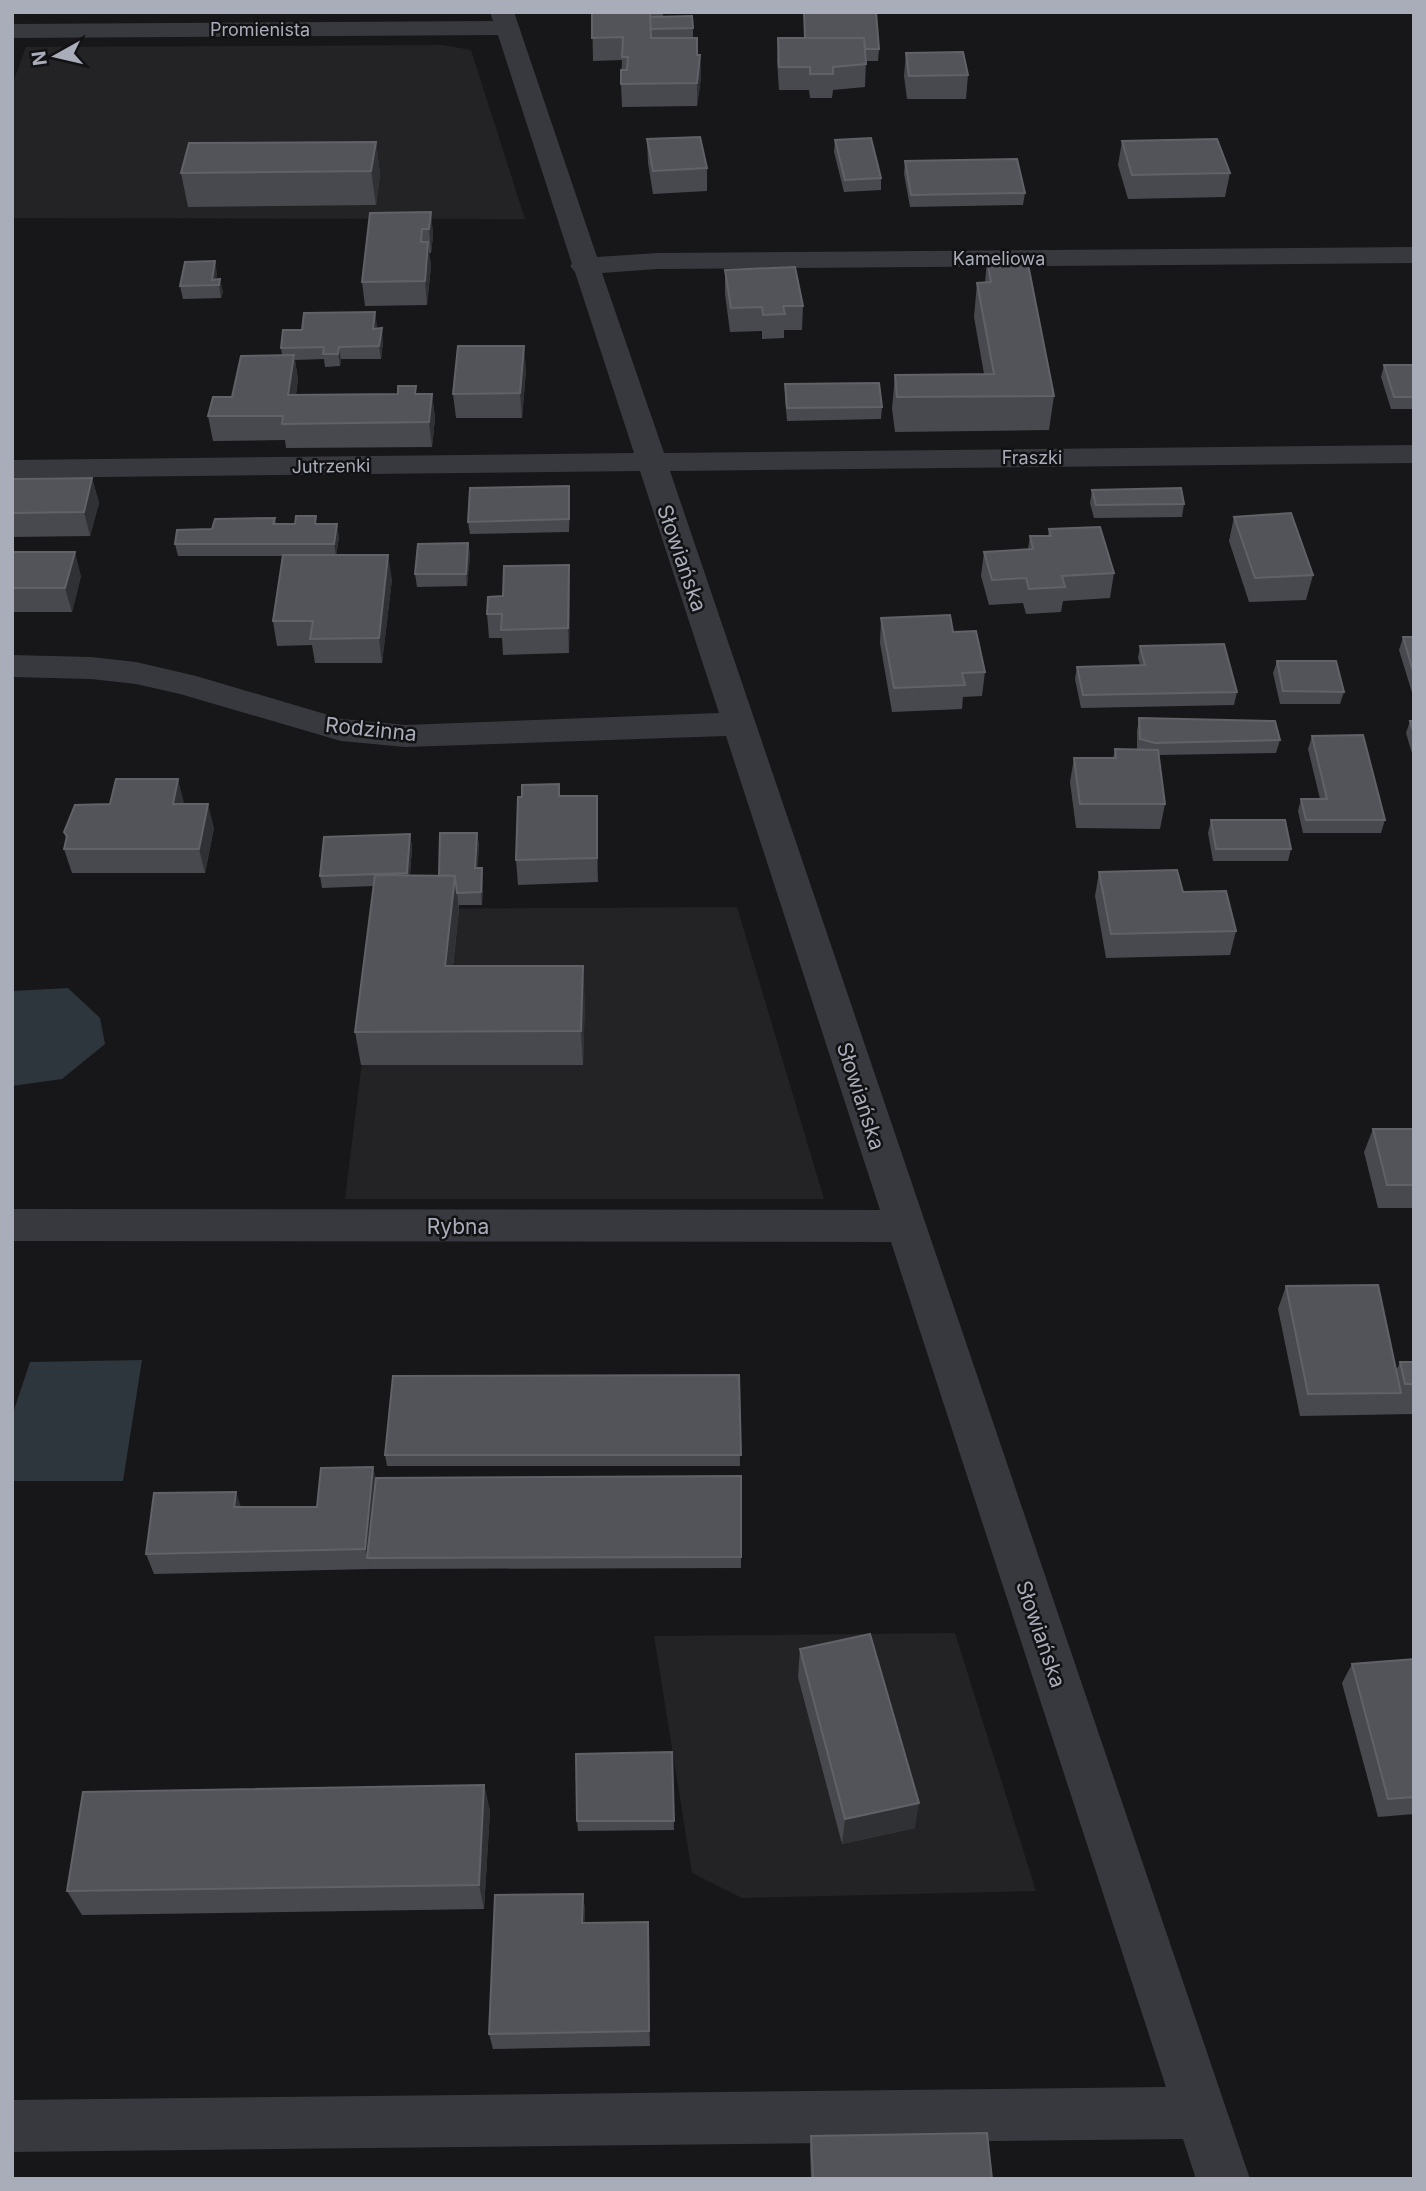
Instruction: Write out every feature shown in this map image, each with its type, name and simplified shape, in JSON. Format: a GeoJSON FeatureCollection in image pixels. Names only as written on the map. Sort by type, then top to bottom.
{"type":"FeatureCollection","features":[{"type":"Feature","properties":{"kind":"street","name":"Promienista"},"geometry":{"type":"LineString","coordinates":[[12,31],[504,20]]}},
{"type":"Feature","properties":{"kind":"street","name":"Słowiańska"},"geometry":{"type":"LineString","coordinates":[[504,20],[1223,2179]]}},
{"type":"Feature","properties":{"kind":"street","name":"Kameliowa"},"geometry":{"type":"LineString","coordinates":[[584,266],[657,261],[1414,255]]}},
{"type":"Feature","properties":{"kind":"street","name":"Fraszki"},"geometry":{"type":"LineString","coordinates":[[650,463],[732,459],[1414,454]]}},
{"type":"Feature","properties":{"kind":"street","name":"Jutrzenki"},"geometry":{"type":"LineString","coordinates":[[12,469],[650,463]]}},
{"type":"Feature","properties":{"kind":"street","name":"Rodzinna"},"geometry":{"type":"LineString","coordinates":[[12,666],[91,668],[136,673],[184,684],[341,730],[405,736],[737,724]]}},
{"type":"Feature","properties":{"kind":"street","name":"Rybna"},"geometry":{"type":"LineString","coordinates":[[12,1225],[904,1226]]}},
{"type":"Feature","properties":{"kind":"street"},"geometry":{"type":"LineString","coordinates":[[12,2126],[1201,2113]]}},
{"type":"Feature","properties":{"kind":"shaded area"},"geometry":{"type":"Polygon","coordinates":[[[443,45],[471,50],[525,219],[12,218],[12,85],[26,47],[443,45]]]}},
{"type":"Feature","properties":{"kind":"shaded area"},"geometry":{"type":"Polygon","coordinates":[[[737,907],[824,1199],[345,1199],[381,909],[737,907]]]}},
{"type":"Feature","properties":{"kind":"shaded area"},"geometry":{"type":"Polygon","coordinates":[[[68,988],[100,1018],[105,1044],[62,1079],[12,1086],[12,991],[68,988]]]}},
{"type":"Feature","properties":{"kind":"shaded area"},"geometry":{"type":"Polygon","coordinates":[[[142,1360],[123,1481],[12,1481],[12,1416],[30,1362],[142,1360]]]}},
{"type":"Feature","properties":{"kind":"shaded area"},"geometry":{"type":"Polygon","coordinates":[[[955,1633],[1036,1891],[742,1898],[692,1873],[654,1636],[955,1633]]]}},
{"type":"Feature","properties":{"kind":"building"},"geometry":{"type":"Polygon","coordinates":[[[592,12],[650,12],[651,38],[697,38],[697,55],[700,55],[697,83],[621,84],[621,70],[627,70],[628,57],[622,57],[623,37],[592,38],[592,12]]]}},
{"type":"Feature","properties":{"kind":"building"},"geometry":{"type":"Polygon","coordinates":[[[804,12],[876,12],[879,49],[865,49],[864,38],[805,38],[804,12]]]}},
{"type":"Feature","properties":{"kind":"building"},"geometry":{"type":"Polygon","coordinates":[[[692,16],[693,28],[651,29],[650,17],[692,16]]]}},
{"type":"Feature","properties":{"kind":"building"},"geometry":{"type":"Polygon","coordinates":[[[778,38],[864,38],[866,64],[833,67],[833,74],[810,74],[810,67],[779,67],[778,38]]]}},
{"type":"Feature","properties":{"kind":"building"},"geometry":{"type":"Polygon","coordinates":[[[963,52],[968,75],[909,76],[906,53],[963,52]]]}},
{"type":"Feature","properties":{"kind":"building"},"geometry":{"type":"Polygon","coordinates":[[[700,137],[707,168],[653,171],[647,139],[700,137]]]}},
{"type":"Feature","properties":{"kind":"building"},"geometry":{"type":"Polygon","coordinates":[[[871,138],[881,178],[845,180],[835,140],[871,138]]]}},
{"type":"Feature","properties":{"kind":"building"},"geometry":{"type":"Polygon","coordinates":[[[1217,139],[1230,173],[1132,175],[1122,141],[1217,139]]]}},
{"type":"Feature","properties":{"kind":"building"},"geometry":{"type":"Polygon","coordinates":[[[376,142],[371,171],[181,173],[189,143],[376,142]]]}},
{"type":"Feature","properties":{"kind":"building"},"geometry":{"type":"Polygon","coordinates":[[[1017,159],[1025,193],[911,195],[905,161],[1017,159]]]}},
{"type":"Feature","properties":{"kind":"building"},"geometry":{"type":"Polygon","coordinates":[[[431,212],[429,229],[422,229],[421,242],[428,242],[425,281],[362,282],[370,213],[431,212]]]}},
{"type":"Feature","properties":{"kind":"building"},"geometry":{"type":"Polygon","coordinates":[[[1027,259],[1054,396],[897,397],[895,375],[994,374],[977,283],[991,282],[987,260],[1027,259]]]}},
{"type":"Feature","properties":{"kind":"building"},"geometry":{"type":"Polygon","coordinates":[[[215,261],[212,280],[220,279],[219,285],[180,286],[185,262],[215,261]]]}},
{"type":"Feature","properties":{"kind":"building"},"geometry":{"type":"Polygon","coordinates":[[[795,267],[803,306],[783,306],[785,314],[763,315],[762,307],[731,308],[725,270],[795,267]]]}},
{"type":"Feature","properties":{"kind":"building"},"geometry":{"type":"Polygon","coordinates":[[[375,312],[373,329],[382,328],[379,346],[339,347],[338,354],[323,354],[324,347],[281,348],[283,330],[302,330],[304,313],[375,312]]]}},
{"type":"Feature","properties":{"kind":"building"},"geometry":{"type":"Polygon","coordinates":[[[458,346],[524,346],[520,393],[453,394],[458,346]]]}},
{"type":"Feature","properties":{"kind":"building"},"geometry":{"type":"Polygon","coordinates":[[[294,355],[288,395],[398,394],[398,386],[416,386],[415,394],[432,394],[429,422],[282,424],[283,416],[208,416],[213,397],[232,397],[241,356],[294,355]]]}},
{"type":"Feature","properties":{"kind":"building"},"geometry":{"type":"Polygon","coordinates":[[[1384,365],[1414,365],[1414,397],[1394,397],[1384,365]]]}},
{"type":"Feature","properties":{"kind":"building"},"geometry":{"type":"Polygon","coordinates":[[[879,383],[882,407],[787,408],[785,384],[879,383]]]}},
{"type":"Feature","properties":{"kind":"building"},"geometry":{"type":"Polygon","coordinates":[[[92,478],[84,512],[12,513],[12,479],[92,478]]]}},
{"type":"Feature","properties":{"kind":"building"},"geometry":{"type":"Polygon","coordinates":[[[569,486],[569,519],[468,522],[470,488],[569,486]]]}},
{"type":"Feature","properties":{"kind":"building"},"geometry":{"type":"Polygon","coordinates":[[[1181,488],[1184,504],[1096,505],[1092,490],[1181,488]]]}},
{"type":"Feature","properties":{"kind":"building"},"geometry":{"type":"Polygon","coordinates":[[[1291,513],[1313,575],[1255,578],[1234,517],[1291,513]]]}},
{"type":"Feature","properties":{"kind":"building"},"geometry":{"type":"Polygon","coordinates":[[[296,516],[316,516],[315,524],[337,524],[334,544],[175,544],[177,530],[212,529],[215,519],[275,518],[273,524],[295,524],[296,516]]]}},
{"type":"Feature","properties":{"kind":"building"},"geometry":{"type":"Polygon","coordinates":[[[1100,527],[1114,573],[1062,576],[1065,587],[1029,589],[1026,578],[992,580],[984,552],[1033,549],[1030,536],[1051,536],[1049,529],[1100,527]]]}},
{"type":"Feature","properties":{"kind":"building"},"geometry":{"type":"Polygon","coordinates":[[[468,543],[466,574],[415,574],[418,544],[468,543]]]}},
{"type":"Feature","properties":{"kind":"building"},"geometry":{"type":"Polygon","coordinates":[[[12,552],[75,552],[65,588],[12,588],[12,552]]]}},
{"type":"Feature","properties":{"kind":"building"},"geometry":{"type":"Polygon","coordinates":[[[283,555],[388,555],[379,638],[310,639],[313,621],[273,621],[283,555]]]}},
{"type":"Feature","properties":{"kind":"building"},"geometry":{"type":"Polygon","coordinates":[[[569,565],[568,628],[501,630],[502,614],[487,614],[488,597],[503,596],[504,566],[569,565]]]}},
{"type":"Feature","properties":{"kind":"building"},"geometry":{"type":"Polygon","coordinates":[[[950,615],[953,632],[976,631],[985,672],[962,673],[965,685],[894,688],[881,618],[950,615]]]}},
{"type":"Feature","properties":{"kind":"building"},"geometry":{"type":"Polygon","coordinates":[[[1403,637],[1414,637],[1414,674],[1403,637]]]}},
{"type":"Feature","properties":{"kind":"building"},"geometry":{"type":"Polygon","coordinates":[[[1224,644],[1237,692],[1083,695],[1077,667],[1145,665],[1140,646],[1224,644]]]}},
{"type":"Feature","properties":{"kind":"building"},"geometry":{"type":"Polygon","coordinates":[[[1277,661],[1336,661],[1344,692],[1283,691],[1277,661]]]}},
{"type":"Feature","properties":{"kind":"building"},"geometry":{"type":"Polygon","coordinates":[[[1139,718],[1275,721],[1280,740],[1155,743],[1140,739],[1139,718]]]}},
{"type":"Feature","properties":{"kind":"building"},"geometry":{"type":"Polygon","coordinates":[[[1363,735],[1385,820],[1306,820],[1301,799],[1327,799],[1312,736],[1363,735]]]}},
{"type":"Feature","properties":{"kind":"building"},"geometry":{"type":"Polygon","coordinates":[[[1115,749],[1158,750],[1165,804],[1080,804],[1074,758],[1116,758],[1115,749]]]}},
{"type":"Feature","properties":{"kind":"building"},"geometry":{"type":"Polygon","coordinates":[[[116,779],[178,779],[173,804],[208,804],[199,849],[64,849],[67,836],[64,832],[75,805],[110,804],[116,779]]]}},
{"type":"Feature","properties":{"kind":"building"},"geometry":{"type":"Polygon","coordinates":[[[559,784],[559,796],[597,796],[597,858],[516,860],[518,797],[522,797],[522,785],[559,784]]]}},
{"type":"Feature","properties":{"kind":"building"},"geometry":{"type":"Polygon","coordinates":[[[1211,820],[1285,820],[1291,849],[1216,849],[1211,820]]]}},
{"type":"Feature","properties":{"kind":"building"},"geometry":{"type":"Polygon","coordinates":[[[440,833],[477,833],[475,868],[482,868],[481,892],[457,893],[455,876],[439,875],[440,833]]]}},
{"type":"Feature","properties":{"kind":"building"},"geometry":{"type":"Polygon","coordinates":[[[410,834],[407,873],[320,876],[324,837],[410,834]]]}},
{"type":"Feature","properties":{"kind":"building"},"geometry":{"type":"Polygon","coordinates":[[[1177,870],[1183,892],[1226,891],[1236,931],[1111,934],[1099,872],[1177,870]]]}},
{"type":"Feature","properties":{"kind":"building"},"geometry":{"type":"Polygon","coordinates":[[[375,875],[455,876],[445,966],[583,966],[581,1031],[355,1032],[375,875]]]}},
{"type":"Feature","properties":{"kind":"building"},"geometry":{"type":"Polygon","coordinates":[[[1373,1129],[1414,1129],[1414,1185],[1387,1185],[1373,1129]]]}},
{"type":"Feature","properties":{"kind":"building"},"geometry":{"type":"Polygon","coordinates":[[[1378,1285],[1401,1393],[1308,1394],[1286,1286],[1378,1285]]]}},
{"type":"Feature","properties":{"kind":"building"},"geometry":{"type":"Polygon","coordinates":[[[1400,1362],[1414,1362],[1414,1384],[1405,1384],[1400,1362]]]}},
{"type":"Feature","properties":{"kind":"building"},"geometry":{"type":"Polygon","coordinates":[[[739,1375],[741,1455],[385,1455],[393,1376],[739,1375]]]}},
{"type":"Feature","properties":{"kind":"building"},"geometry":{"type":"Polygon","coordinates":[[[373,1467],[365,1549],[146,1554],[154,1493],[236,1492],[234,1507],[317,1507],[321,1468],[373,1467]]]}},
{"type":"Feature","properties":{"kind":"building"},"geometry":{"type":"Polygon","coordinates":[[[741,1476],[741,1557],[367,1558],[376,1478],[741,1476]]]}},
{"type":"Feature","properties":{"kind":"building"},"geometry":{"type":"Polygon","coordinates":[[[870,1634],[919,1803],[845,1819],[800,1649],[870,1634]]]}},
{"type":"Feature","properties":{"kind":"building"},"geometry":{"type":"Polygon","coordinates":[[[1414,1659],[1414,1797],[1388,1799],[1352,1664],[1414,1659]]]}},
{"type":"Feature","properties":{"kind":"building"},"geometry":{"type":"Polygon","coordinates":[[[672,1752],[674,1821],[577,1821],[576,1754],[672,1752]]]}},
{"type":"Feature","properties":{"kind":"building"},"geometry":{"type":"Polygon","coordinates":[[[484,1785],[479,1885],[67,1891],[83,1792],[484,1785]]]}},
{"type":"Feature","properties":{"kind":"building"},"geometry":{"type":"Polygon","coordinates":[[[583,1894],[582,1923],[648,1922],[649,2031],[489,2034],[495,1895],[583,1894]]]}},
{"type":"Feature","properties":{"kind":"building"},"geometry":{"type":"Polygon","coordinates":[[[987,2133],[992,2179],[813,2179],[811,2136],[987,2133]]]}}]}
